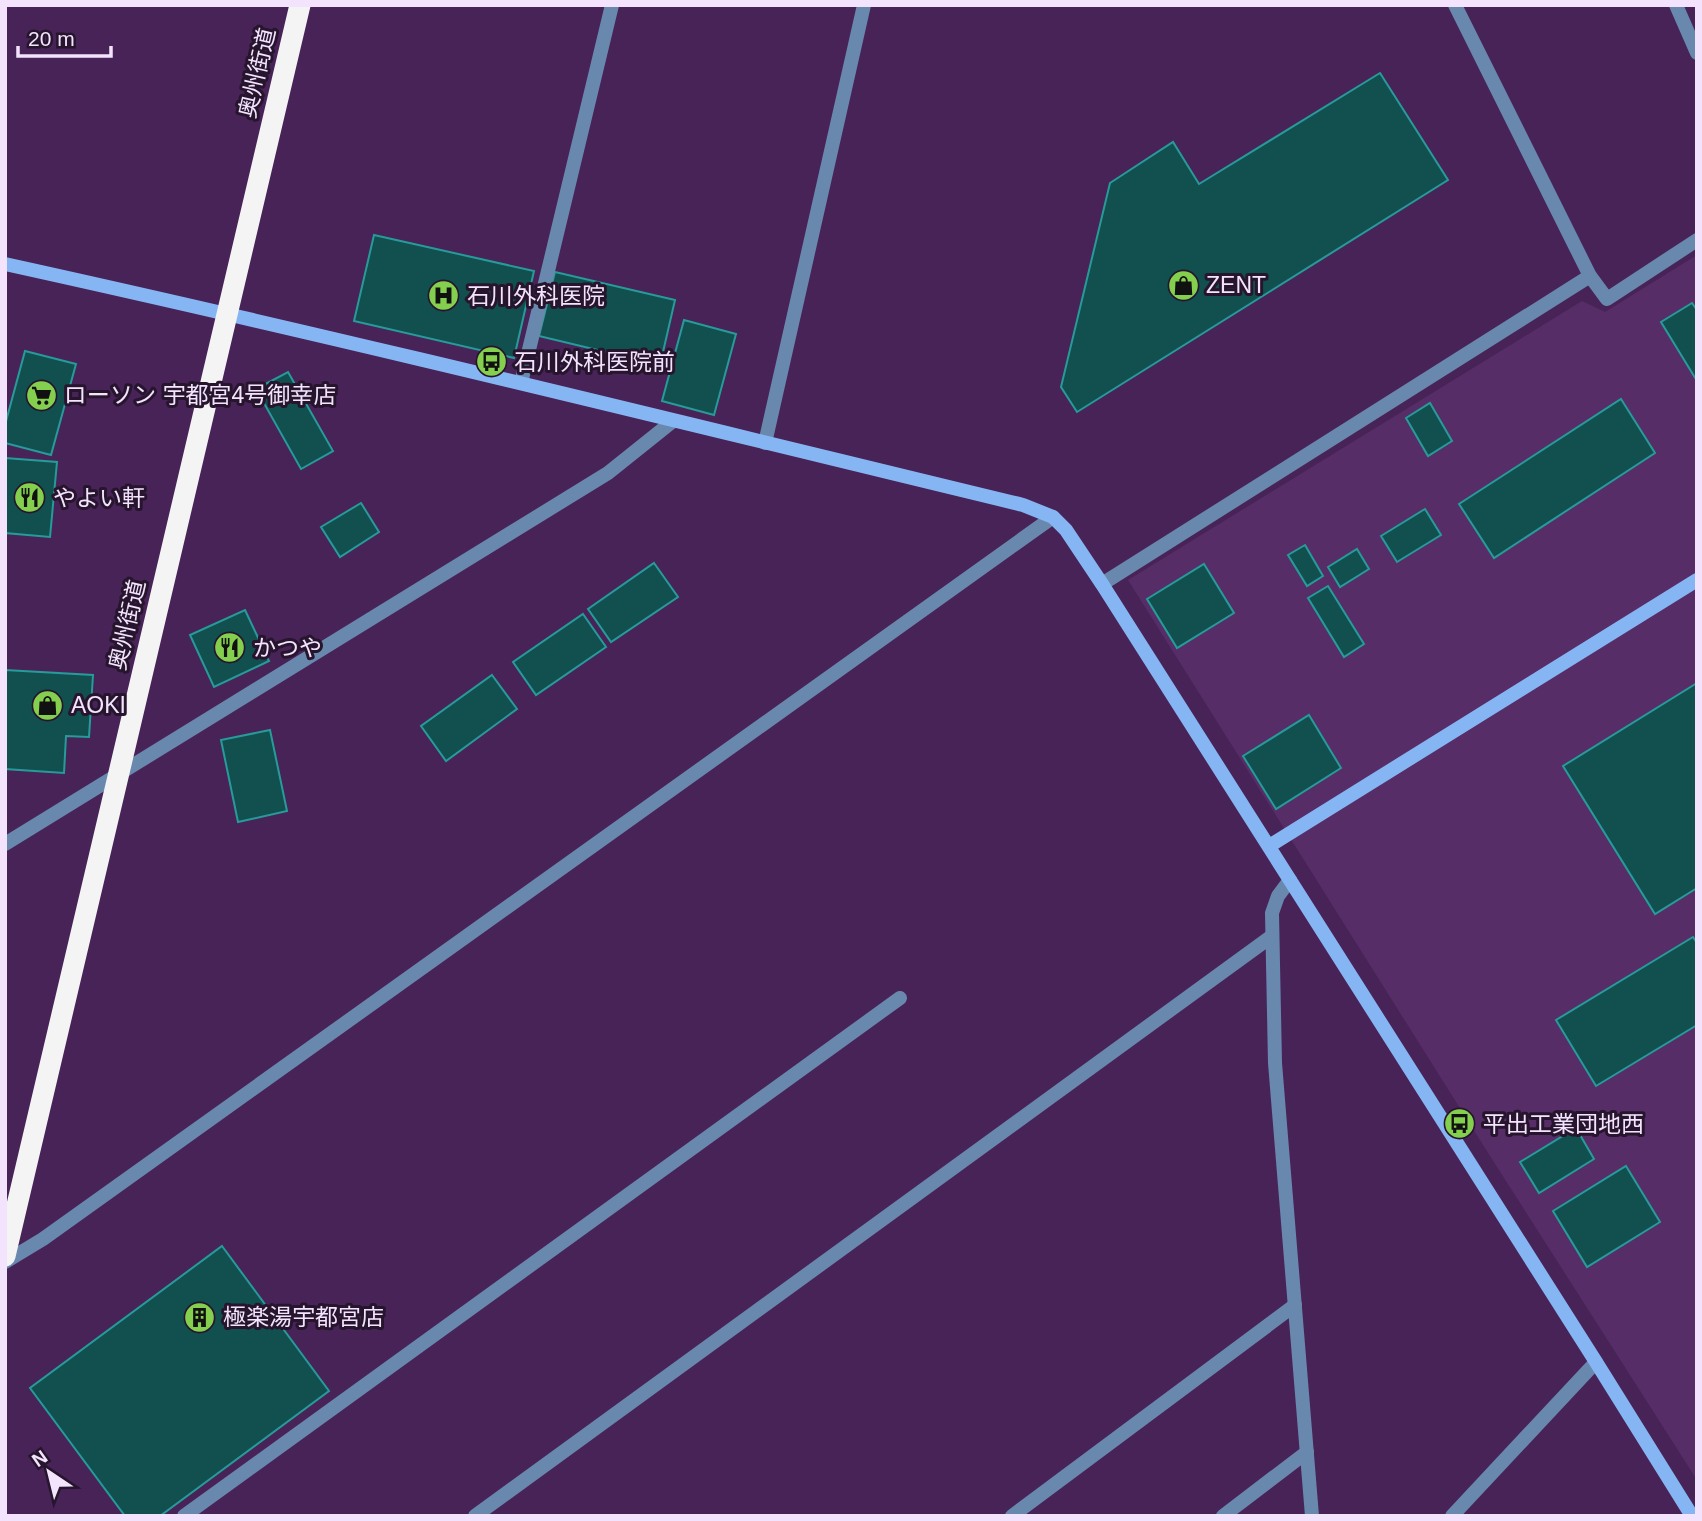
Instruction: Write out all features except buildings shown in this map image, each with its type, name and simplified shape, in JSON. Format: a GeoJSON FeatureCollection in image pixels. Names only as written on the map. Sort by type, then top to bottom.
{"type":"FeatureCollection","features":[{"type":"Feature","properties":{"kind":"highway","name":"奥州街道"},"geometry":{"type":"LineString","coordinates":[[5,1256],[300,5]]}},
{"type":"Feature","properties":{"kind":"street"},"geometry":{"type":"LineString","coordinates":[[521,383],[612,5]]}},
{"type":"Feature","properties":{"kind":"street"},"geometry":{"type":"LineString","coordinates":[[765,443],[864,5]]}},
{"type":"Feature","properties":{"kind":"street"},"geometry":{"type":"LineString","coordinates":[[1455,5],[1590,276],[1606,299],[1697,240]]}},
{"type":"Feature","properties":{"kind":"street"},"geometry":{"type":"LineString","coordinates":[[1676,5],[1697,53]]}},
{"type":"Feature","properties":{"kind":"street"},"geometry":{"type":"LineString","coordinates":[[5,264],[228,313],[521,383],[1023,505],[1053,517],[1066,530],[1102,584],[1597,1362],[1689,1514]]}},
{"type":"Feature","properties":{"kind":"street"},"geometry":{"type":"LineString","coordinates":[[1102,584],[1590,276]]}},
{"type":"Feature","properties":{"kind":"street"},"geometry":{"type":"LineString","coordinates":[[5,844],[608,473],[673,421]]}},
{"type":"Feature","properties":{"kind":"street"},"geometry":{"type":"LineString","coordinates":[[5,1262],[43,1239],[1053,517]]}},
{"type":"Feature","properties":{"kind":"street"},"geometry":{"type":"LineString","coordinates":[[1269,846],[1697,580]]}},
{"type":"Feature","properties":{"kind":"street"},"geometry":{"type":"LineString","coordinates":[[1290,880],[1278,896],[1272,913],[1275,1063],[1312,1516]]}},
{"type":"Feature","properties":{"kind":"street"},"geometry":{"type":"LineString","coordinates":[[475,1516],[1272,936]]}},
{"type":"Feature","properties":{"kind":"street"},"geometry":{"type":"LineString","coordinates":[[184,1516],[900,998]]}},
{"type":"Feature","properties":{"kind":"street"},"geometry":{"type":"LineString","coordinates":[[1012,1516],[1295,1305]]}},
{"type":"Feature","properties":{"kind":"street"},"geometry":{"type":"LineString","coordinates":[[1452,1516],[1597,1362]]}},
{"type":"Feature","properties":{"kind":"street"},"geometry":{"type":"LineString","coordinates":[[1223,1516],[1307,1452]]}},
{"type":"Feature","properties":{"kind":"shaded area"},"geometry":{"type":"Polygon","coordinates":[[[1697,255],[1697,1480],[1128,580],[1582,301],[1605,312],[1697,255]]]}},
{"type":"Feature","properties":{"kind":"place","name":"ZENT"},"geometry":{"type":"Point","coordinates":[1183,285]}},
{"type":"Feature","properties":{"kind":"place","name":"石川外科医院"},"geometry":{"type":"Point","coordinates":[444,296]}},
{"type":"Feature","properties":{"kind":"place","name":"石川外科医院前"},"geometry":{"type":"Point","coordinates":[491,362]}},
{"type":"Feature","properties":{"kind":"place","name":"ローソン 宇都宮4号御幸店"},"geometry":{"type":"Point","coordinates":[41,395]}},
{"type":"Feature","properties":{"kind":"place","name":"やよい軒"},"geometry":{"type":"Point","coordinates":[30,498]}},
{"type":"Feature","properties":{"kind":"place","name":"かつや"},"geometry":{"type":"Point","coordinates":[230,648]}},
{"type":"Feature","properties":{"kind":"place","name":"AOKI"},"geometry":{"type":"Point","coordinates":[48,705]}},
{"type":"Feature","properties":{"kind":"place","name":"平出工業団地西"},"geometry":{"type":"Point","coordinates":[1460,1124]}},
{"type":"Feature","properties":{"kind":"place","name":"極楽湯宇都宮店"},"geometry":{"type":"Point","coordinates":[200,1317]}}]}
